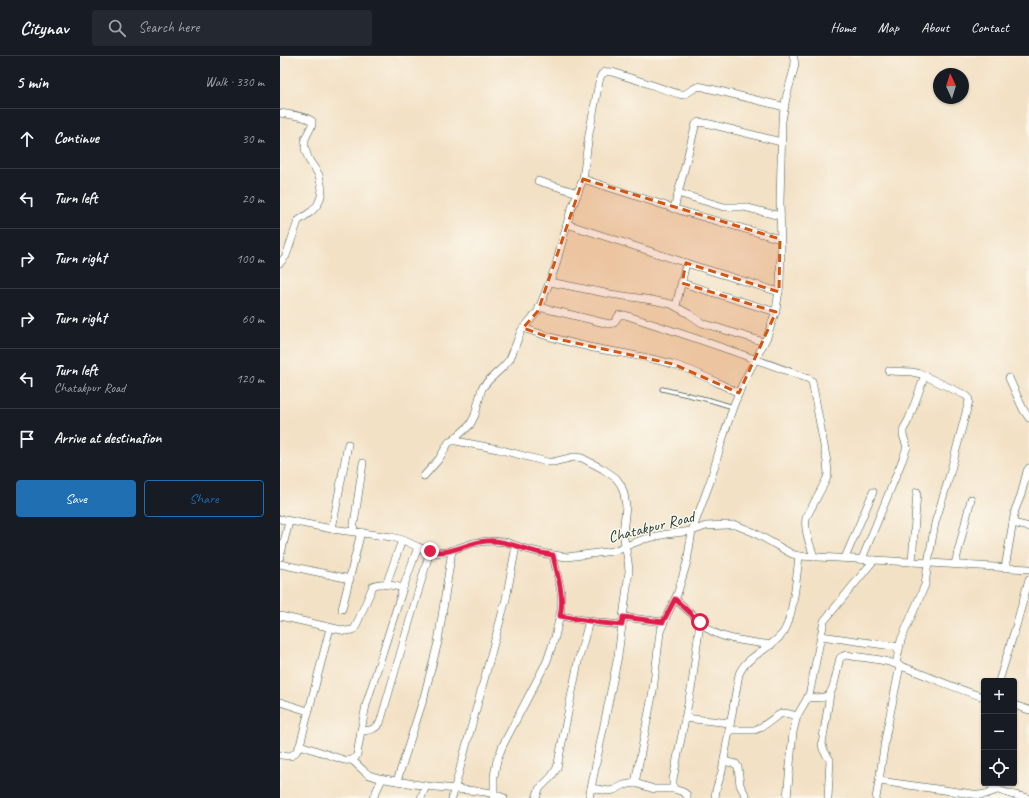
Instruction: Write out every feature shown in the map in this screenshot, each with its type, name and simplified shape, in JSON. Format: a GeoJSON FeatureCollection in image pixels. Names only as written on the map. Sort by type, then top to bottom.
{"type":"FeatureCollection","features":[{"type":"Feature","properties":{"kind":"street"},"geometry":{"type":"LineString","coordinates":[[635,783],[653,691],[660,632],[663,622],[675,599],[687,562],[692,531],[710,482],[733,407],[764,342],[776,312],[779,292],[782,121],[794,69],[795,63],[793,56]]}},
{"type":"Feature","properties":{"kind":"street"},"geometry":{"type":"LineString","coordinates":[[424,476],[439,459],[449,442],[470,425],[475,415],[482,388],[510,359],[523,328],[540,307],[555,268],[567,224],[583,179],[598,82],[603,73],[611,72],[682,95],[688,94],[695,88],[700,87],[785,107]]}},
{"type":"Feature","properties":{"kind":"street"},"geometry":{"type":"LineString","coordinates":[[280,113],[304,117],[312,121],[312,125],[305,139],[305,149],[309,160],[319,175],[322,189],[318,204],[312,211],[298,221],[286,256],[280,263]]}},
{"type":"Feature","properties":{"kind":"street"},"geometry":{"type":"LineString","coordinates":[[674,209],[695,126],[699,122],[781,142]]}},
{"type":"Feature","properties":{"kind":"street"},"geometry":{"type":"LineString","coordinates":[[583,179],[674,209],[780,239]]}},
{"type":"Feature","properties":{"kind":"street"},"geometry":{"type":"LineString","coordinates":[[538,181],[578,193]]}},
{"type":"Feature","properties":{"kind":"street"},"geometry":{"type":"LineString","coordinates":[[678,193],[724,207],[744,207],[780,216]]}},
{"type":"Feature","properties":{"kind":"street"},"geometry":{"type":"LineString","coordinates":[[567,224],[779,292]]}},
{"type":"Feature","properties":{"kind":"street"},"geometry":{"type":"LineString","coordinates":[[676,306],[686,263]]}},
{"type":"Feature","properties":{"kind":"street"},"geometry":{"type":"LineString","coordinates":[[550,282],[671,304],[702,323],[764,342]]}},
{"type":"Feature","properties":{"kind":"street"},"geometry":{"type":"LineString","coordinates":[[682,283],[776,312]]}},
{"type":"Feature","properties":{"kind":"street"},"geometry":{"type":"LineString","coordinates":[[540,307],[609,324],[614,323],[619,315],[625,315],[691,336],[812,381],[828,474],[806,518],[806,530],[814,557]]}},
{"type":"Feature","properties":{"kind":"street"},"geometry":{"type":"LineString","coordinates":[[523,328],[548,337],[673,364],[692,371],[739,393]]}},
{"type":"Feature","properties":{"kind":"street"},"geometry":{"type":"LineString","coordinates":[[876,798],[898,665],[899,647],[925,588],[935,523],[948,481],[969,400],[965,395],[925,375],[912,372],[889,371]]}},
{"type":"Feature","properties":{"kind":"street"},"geometry":{"type":"LineString","coordinates":[[862,559],[907,447],[903,430],[909,419],[925,375]]}},
{"type":"Feature","properties":{"kind":"street"},"geometry":{"type":"LineString","coordinates":[[1009,378],[1028,414]]}},
{"type":"Feature","properties":{"kind":"street"},"geometry":{"type":"LineString","coordinates":[[452,441],[498,449],[548,462],[574,457],[582,458],[604,469],[616,478],[621,485],[626,506],[624,533],[629,571],[618,656],[589,798]]}},
{"type":"Feature","properties":{"kind":"street"},"geometry":{"type":"LineString","coordinates":[[332,529],[348,444]]}},
{"type":"Feature","properties":{"kind":"street"},"geometry":{"type":"LineString","coordinates":[[352,531],[363,463]]}},
{"type":"Feature","properties":{"kind":"street"},"geometry":{"type":"LineString","coordinates":[[1005,568],[1015,510],[1029,468]]}},
{"type":"Feature","properties":{"kind":"street"},"geometry":{"type":"LineString","coordinates":[[845,558],[873,492]]}},
{"type":"Feature","properties":{"kind":"street"},"geometry":{"type":"LineString","coordinates":[[912,562],[917,492]]}},
{"type":"Feature","properties":{"kind":"street"},"geometry":{"type":"LineString","coordinates":[[955,564],[971,499]]}},
{"type":"Feature","properties":{"kind":"street","name":"Chatakpur Road"},"geometry":{"type":"LineString","coordinates":[[280,520],[392,537],[418,547],[440,553],[473,543],[488,541],[506,542],[526,549],[567,558],[613,551],[644,539],[692,531],[706,526],[736,526],[753,532],[792,554],[799,556],[1029,569]]}},
{"type":"Feature","properties":{"kind":"street"},"geometry":{"type":"LineString","coordinates":[[280,557],[289,522]]}},
{"type":"Feature","properties":{"kind":"street"},"geometry":{"type":"LineString","coordinates":[[1013,523],[1029,527]]}},
{"type":"Feature","properties":{"kind":"street"},"geometry":{"type":"LineString","coordinates":[[342,609],[361,532]]}},
{"type":"Feature","properties":{"kind":"street"},"geometry":{"type":"LineString","coordinates":[[386,585],[402,540]]}},
{"type":"Feature","properties":{"kind":"street"},"geometry":{"type":"LineString","coordinates":[[452,798],[506,599],[516,546]]}},
{"type":"Feature","properties":{"kind":"street"},"geometry":{"type":"LineString","coordinates":[[352,760],[357,755],[366,705],[403,588],[418,547]]}},
{"type":"Feature","properties":{"kind":"street"},"geometry":{"type":"LineString","coordinates":[[397,781],[424,696],[438,642],[452,550]]}},
{"type":"Feature","properties":{"kind":"street"},"geometry":{"type":"LineString","coordinates":[[361,731],[375,729],[380,723],[430,551]]}},
{"type":"Feature","properties":{"kind":"street"},"geometry":{"type":"LineString","coordinates":[[494,796],[494,776],[503,745],[546,661],[560,616],[562,602],[561,592],[553,555]]}},
{"type":"Feature","properties":{"kind":"street"},"geometry":{"type":"LineString","coordinates":[[715,798],[724,761],[739,674],[747,662],[771,645],[783,633],[788,625],[799,556]]}},
{"type":"Feature","properties":{"kind":"street"},"geometry":{"type":"LineString","coordinates":[[787,798],[793,732],[796,716],[810,691],[824,621],[874,560]]}},
{"type":"Feature","properties":{"kind":"street"},"geometry":{"type":"LineString","coordinates":[[280,564],[350,579]]}},
{"type":"Feature","properties":{"kind":"street"},"geometry":{"type":"LineString","coordinates":[[1000,678],[1029,579]]}},
{"type":"Feature","properties":{"kind":"street"},"geometry":{"type":"LineString","coordinates":[[280,624],[281,616],[330,628],[346,631],[353,630],[373,586],[380,584],[403,588]]}},
{"type":"Feature","properties":{"kind":"street"},"geometry":{"type":"LineString","coordinates":[[675,599],[715,634],[771,645]]}},
{"type":"Feature","properties":{"kind":"street"},"geometry":{"type":"LineString","coordinates":[[560,616],[622,625]]}},
{"type":"Feature","properties":{"kind":"street"},"geometry":{"type":"LineString","coordinates":[[623,617],[663,622]]}},
{"type":"Feature","properties":{"kind":"street"},"geometry":{"type":"LineString","coordinates":[[536,798],[539,789],[551,777],[556,768],[578,662],[589,621]]}},
{"type":"Feature","properties":{"kind":"street"},"geometry":{"type":"LineString","coordinates":[[674,789],[672,786],[673,779],[692,684],[700,622]]}},
{"type":"Feature","properties":{"kind":"street"},"geometry":{"type":"LineString","coordinates":[[280,755],[292,756],[300,745],[330,628]]}},
{"type":"Feature","properties":{"kind":"street"},"geometry":{"type":"LineString","coordinates":[[821,636],[899,647]]}},
{"type":"Feature","properties":{"kind":"street"},"geometry":{"type":"LineString","coordinates":[[828,798],[830,760],[823,750],[822,744],[830,694],[840,658],[843,656],[879,660],[898,665],[981,696]]}},
{"type":"Feature","properties":{"kind":"street"},"geometry":{"type":"LineString","coordinates":[[808,697],[821,698],[830,694]]}},
{"type":"Feature","properties":{"kind":"street"},"geometry":{"type":"LineString","coordinates":[[280,702],[308,711]]}},
{"type":"Feature","properties":{"kind":"street"},"geometry":{"type":"LineString","coordinates":[[1017,706],[1029,710]]}},
{"type":"Feature","properties":{"kind":"street"},"geometry":{"type":"LineString","coordinates":[[685,718],[754,730],[768,724],[780,714],[784,713],[796,716]]}},
{"type":"Feature","properties":{"kind":"street"},"geometry":{"type":"LineString","coordinates":[[300,745],[344,760],[352,760],[369,775],[382,779],[455,789],[504,798]]}},
{"type":"Feature","properties":{"kind":"street"},"geometry":{"type":"LineString","coordinates":[[724,761],[736,764],[738,768],[740,785],[747,798]]}},
{"type":"Feature","properties":{"kind":"street"},"geometry":{"type":"LineString","coordinates":[[373,798],[382,779]]}},
{"type":"Feature","properties":{"kind":"street"},"geometry":{"type":"LineString","coordinates":[[879,781],[980,795],[997,790]]}},
{"type":"Feature","properties":{"kind":"street"},"geometry":{"type":"LineString","coordinates":[[591,788],[613,794],[624,786],[635,783],[654,789],[674,789],[683,792],[687,795],[687,798]]}},
{"type":"Feature","properties":{"kind":"street"},"geometry":{"type":"LineString","coordinates":[[421,798],[426,786]]}},
{"type":"Feature","properties":{"kind":"street"},"geometry":{"type":"LineString","coordinates":[[992,786],[997,790],[1023,798]]}},
{"type":"Feature","properties":{"kind":"lane"},"geometry":{"type":"LineString","coordinates":[[662,389],[733,407]]}},
{"type":"Feature","properties":{"kind":"highlighted area"},"geometry":{"type":"Polygon","coordinates":[[[583,179],[780,239],[779,292],[686,263],[682,283],[776,312],[739,393],[673,364],[548,337],[523,328],[538,311],[583,179]]]}},
{"type":"Feature","properties":{"kind":"route"},"geometry":{"type":"LineString","coordinates":[[430,551],[440,553],[473,543],[496,541],[506,542],[526,549],[553,555],[561,592],[562,602],[560,616],[622,625],[623,617],[663,622],[675,599],[700,622]]}}]}
